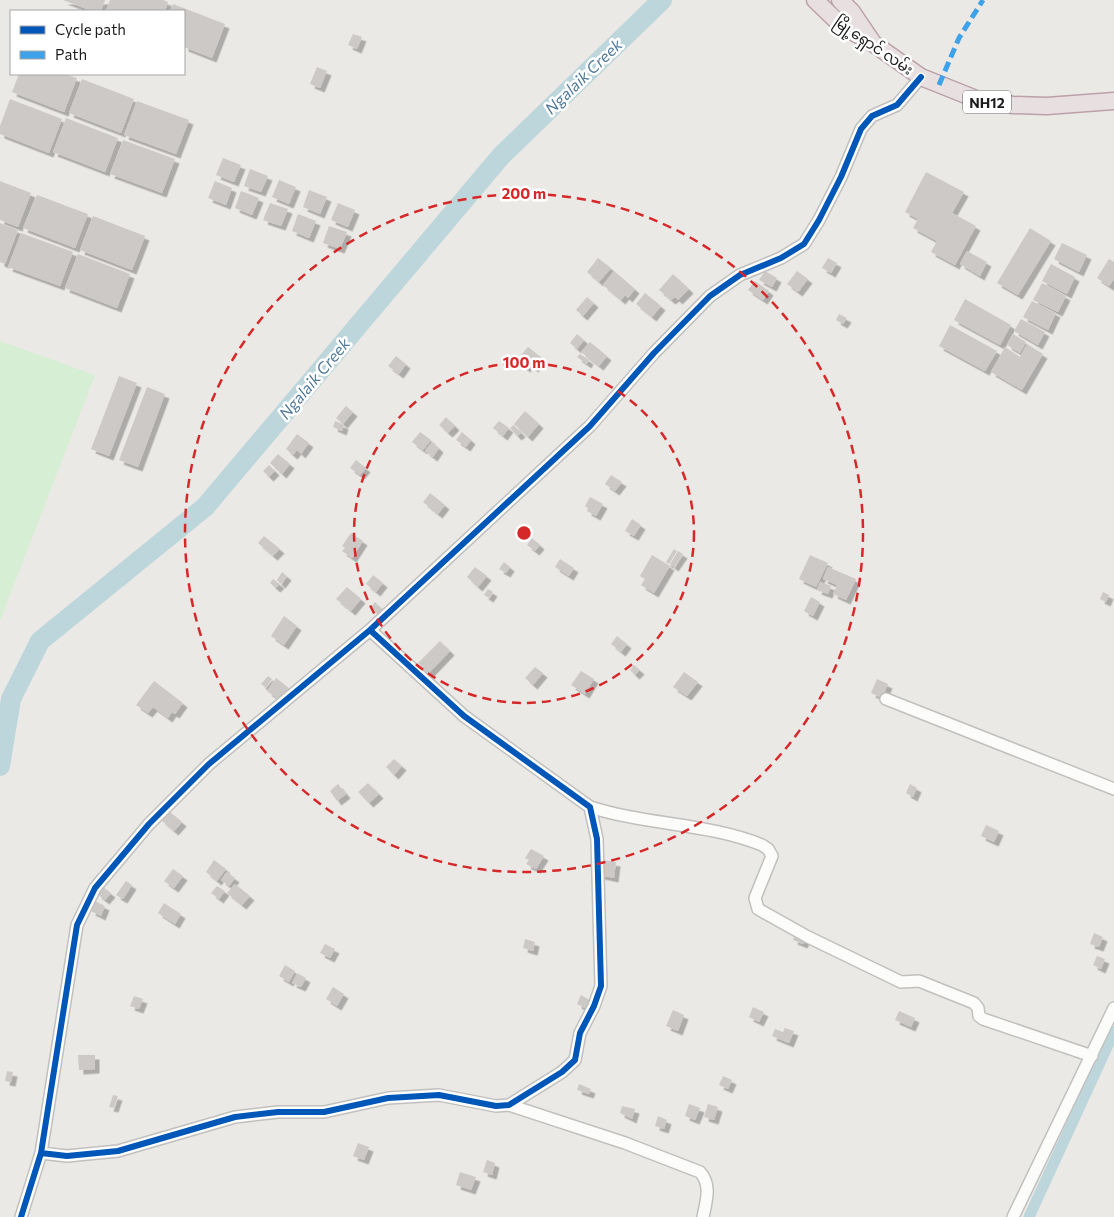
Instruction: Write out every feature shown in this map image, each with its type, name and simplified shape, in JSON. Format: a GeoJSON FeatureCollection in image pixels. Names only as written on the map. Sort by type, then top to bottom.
{"type":"FeatureCollection","features":[{"type":"Feature","properties":{"kind":"highway","name":"မြို့ရှောင် လမ်း"},"geometry":{"type":"LineString","coordinates":[[815,0],[841,25],[874,44],[921,77],[981,101],[1013,105],[1048,106],[1114,101]]}},
{"type":"Feature","properties":{"kind":"highway","name":"NH12"},"geometry":{"type":"LineString","coordinates":[[840,0],[852,12],[874,44]]}},
{"type":"Feature","properties":{"kind":"street"},"geometry":{"type":"LineString","coordinates":[[21,1217],[41,1153],[77,925],[95,888],[149,824],[209,764],[370,630],[590,426],[654,353],[710,296],[740,275],[787,255],[804,244],[819,220],[841,177],[861,129],[872,116],[897,105],[921,77]]}},
{"type":"Feature","properties":{"kind":"street"},"geometry":{"type":"LineString","coordinates":[[370,630],[464,716],[590,807],[615,815],[724,833],[762,845],[768,849],[772,856],[755,898],[758,910],[808,938],[901,982],[919,981],[974,1003],[978,1008],[979,1016],[983,1019],[1092,1056]]}},
{"type":"Feature","properties":{"kind":"street"},"geometry":{"type":"LineString","coordinates":[[886,699],[1114,789]]}},
{"type":"Feature","properties":{"kind":"street"},"geometry":{"type":"LineString","coordinates":[[509,1105],[562,1072],[574,1060],[580,1033],[594,1006],[601,986],[597,839],[590,807]]}},
{"type":"Feature","properties":{"kind":"street"},"geometry":{"type":"LineString","coordinates":[[1013,1217],[1114,1008]]}},
{"type":"Feature","properties":{"kind":"street"},"geometry":{"type":"LineString","coordinates":[[41,1153],[67,1156],[118,1151],[235,1117],[278,1112],[324,1112],[388,1098],[440,1095],[496,1106],[509,1105],[626,1142],[700,1172],[707,1183],[708,1190],[703,1217]]}},
{"type":"Feature","properties":{"kind":"green space"},"geometry":{"type":"Polygon","coordinates":[[[0,341],[95,375],[0,621],[0,341]]]}},
{"type":"Feature","properties":{"kind":"building"},"geometry":{"type":"Polygon","coordinates":[[[63,0],[105,0],[101,10],[89,10],[63,0]]]}},
{"type":"Feature","properties":{"kind":"building"},"geometry":{"type":"Polygon","coordinates":[[[110,0],[163,0],[168,2],[165,10],[106,10],[110,0]]]}},
{"type":"Feature","properties":{"kind":"building"},"geometry":{"type":"Polygon","coordinates":[[[173,4],[225,24],[212,58],[185,47],[185,10],[170,10],[173,4]]]}},
{"type":"Feature","properties":{"kind":"building"},"geometry":{"type":"Polygon","coordinates":[[[353,34],[362,37],[357,49],[348,45],[353,34]]]}},
{"type":"Feature","properties":{"kind":"building"},"geometry":{"type":"Polygon","coordinates":[[[317,67],[327,71],[320,88],[310,84],[317,67]]]}},
{"type":"Feature","properties":{"kind":"building"},"geometry":{"type":"Polygon","coordinates":[[[19,75],[68,75],[77,78],[64,112],[12,92],[19,75]]]}},
{"type":"Feature","properties":{"kind":"building"},"geometry":{"type":"Polygon","coordinates":[[[82,79],[134,99],[121,133],[69,113],[82,79]]]}},
{"type":"Feature","properties":{"kind":"building"},"geometry":{"type":"Polygon","coordinates":[[[10,99],[62,119],[49,153],[0,134],[0,126],[10,99]]]}},
{"type":"Feature","properties":{"kind":"building"},"geometry":{"type":"Polygon","coordinates":[[[137,101],[189,120],[176,154],[124,135],[137,101]]]}},
{"type":"Feature","properties":{"kind":"building"},"geometry":{"type":"Polygon","coordinates":[[[66,118],[118,138],[105,172],[53,152],[66,118]]]}},
{"type":"Feature","properties":{"kind":"building"},"geometry":{"type":"Polygon","coordinates":[[[123,140],[175,159],[162,193],[110,174],[123,140]]]}},
{"type":"Feature","properties":{"kind":"building"},"geometry":{"type":"Polygon","coordinates":[[[223,158],[241,165],[234,182],[216,175],[223,158]]]}},
{"type":"Feature","properties":{"kind":"building"},"geometry":{"type":"Polygon","coordinates":[[[250,169],[268,176],[261,192],[244,186],[250,169]]]}},
{"type":"Feature","properties":{"kind":"building"},"geometry":{"type":"Polygon","coordinates":[[[926,172],[964,192],[952,213],[976,226],[955,265],[931,252],[937,241],[913,228],[918,219],[905,212],[926,172]]]}},
{"type":"Feature","properties":{"kind":"building"},"geometry":{"type":"Polygon","coordinates":[[[279,180],[296,187],[289,204],[272,197],[279,180]]]}},
{"type":"Feature","properties":{"kind":"building"},"geometry":{"type":"Polygon","coordinates":[[[0,181],[31,193],[18,227],[0,220],[0,181]]]}},
{"type":"Feature","properties":{"kind":"building"},"geometry":{"type":"Polygon","coordinates":[[[215,181],[232,188],[226,205],[208,198],[215,181]]]}},
{"type":"Feature","properties":{"kind":"building"},"geometry":{"type":"Polygon","coordinates":[[[309,190],[327,197],[320,214],[303,207],[309,190]]]}},
{"type":"Feature","properties":{"kind":"building"},"geometry":{"type":"Polygon","coordinates":[[[241,191],[259,198],[252,215],[235,208],[241,191]]]}},
{"type":"Feature","properties":{"kind":"building"},"geometry":{"type":"Polygon","coordinates":[[[37,195],[88,214],[75,248],[23,228],[37,195]]]}},
{"type":"Feature","properties":{"kind":"building"},"geometry":{"type":"Polygon","coordinates":[[[270,203],[288,209],[281,226],[263,220],[270,203]]]}},
{"type":"Feature","properties":{"kind":"building"},"geometry":{"type":"Polygon","coordinates":[[[338,203],[355,210],[348,227],[331,220],[338,203]]]}},
{"type":"Feature","properties":{"kind":"building"},"geometry":{"type":"Polygon","coordinates":[[[298,214],[316,221],[309,238],[292,231],[298,214]]]}},
{"type":"Feature","properties":{"kind":"building"},"geometry":{"type":"Polygon","coordinates":[[[93,216],[145,236],[132,270],[80,250],[93,216]]]}},
{"type":"Feature","properties":{"kind":"building"},"geometry":{"type":"Polygon","coordinates":[[[0,223],[18,230],[5,264],[0,262],[0,223]]]}},
{"type":"Feature","properties":{"kind":"building"},"geometry":{"type":"Polygon","coordinates":[[[329,226],[347,232],[340,249],[323,243],[329,226]]]}},
{"type":"Feature","properties":{"kind":"building"},"geometry":{"type":"Polygon","coordinates":[[[1030,228],[1051,241],[1018,295],[997,283],[1030,228]]]}},
{"type":"Feature","properties":{"kind":"building"},"geometry":{"type":"Polygon","coordinates":[[[21,233],[73,252],[60,286],[8,267],[21,233]]]}},
{"type":"Feature","properties":{"kind":"building"},"geometry":{"type":"Polygon","coordinates":[[[1062,243],[1087,255],[1079,272],[1054,259],[1062,243]]]}},
{"type":"Feature","properties":{"kind":"building"},"geometry":{"type":"Polygon","coordinates":[[[967,251],[987,262],[980,276],[960,264],[967,251]]]}},
{"type":"Feature","properties":{"kind":"building"},"geometry":{"type":"Polygon","coordinates":[[[78,254],[130,274],[117,308],[65,288],[78,254]]]}},
{"type":"Feature","properties":{"kind":"building"},"geometry":{"type":"Polygon","coordinates":[[[598,258],[611,268],[599,282],[587,272],[598,258]]]}},
{"type":"Feature","properties":{"kind":"building"},"geometry":{"type":"Polygon","coordinates":[[[828,258],[837,263],[831,273],[822,268],[828,258]]]}},
{"type":"Feature","properties":{"kind":"building"},"geometry":{"type":"Polygon","coordinates":[[[1109,259],[1114,262],[1114,279],[1109,286],[1097,278],[1109,259]]]}},
{"type":"Feature","properties":{"kind":"building"},"geometry":{"type":"Polygon","coordinates":[[[1051,264],[1075,277],[1067,294],[1042,281],[1051,264]]]}},
{"type":"Feature","properties":{"kind":"building"},"geometry":{"type":"Polygon","coordinates":[[[614,271],[635,289],[628,298],[625,295],[621,300],[603,285],[614,271]]]}},
{"type":"Feature","properties":{"kind":"building"},"geometry":{"type":"Polygon","coordinates":[[[765,271],[777,278],[772,287],[759,280],[765,271]]]}},
{"type":"Feature","properties":{"kind":"building"},"geometry":{"type":"Polygon","coordinates":[[[797,271],[808,279],[798,292],[787,284],[797,271]]]}},
{"type":"Feature","properties":{"kind":"building"},"geometry":{"type":"Polygon","coordinates":[[[673,274],[689,289],[678,300],[675,297],[671,300],[659,290],[673,274]]]}},
{"type":"Feature","properties":{"kind":"building"},"geometry":{"type":"Polygon","coordinates":[[[755,281],[769,291],[763,300],[748,290],[755,281]]]}},
{"type":"Feature","properties":{"kind":"building"},"geometry":{"type":"Polygon","coordinates":[[[1042,283],[1066,296],[1058,312],[1033,300],[1042,283]]]}},
{"type":"Feature","properties":{"kind":"building"},"geometry":{"type":"Polygon","coordinates":[[[645,293],[661,306],[652,317],[636,304],[645,293]]]}},
{"type":"Feature","properties":{"kind":"building"},"geometry":{"type":"Polygon","coordinates":[[[587,297],[594,303],[583,316],[576,310],[587,297]]]}},
{"type":"Feature","properties":{"kind":"building"},"geometry":{"type":"Polygon","coordinates":[[[965,299],[1011,325],[1000,345],[954,320],[965,299]]]}},
{"type":"Feature","properties":{"kind":"building"},"geometry":{"type":"Polygon","coordinates":[[[1032,301],[1056,313],[1048,330],[1023,317],[1032,301]]]}},
{"type":"Feature","properties":{"kind":"building"},"geometry":{"type":"Polygon","coordinates":[[[839,314],[847,318],[843,324],[836,320],[839,314]]]}},
{"type":"Feature","properties":{"kind":"building"},"geometry":{"type":"Polygon","coordinates":[[[1021,319],[1045,332],[1038,345],[1014,331],[1021,319]]]}},
{"type":"Feature","properties":{"kind":"building"},"geometry":{"type":"Polygon","coordinates":[[[950,325],[997,351],[985,371],[939,346],[950,325]]]}},
{"type":"Feature","properties":{"kind":"building"},"geometry":{"type":"Polygon","coordinates":[[[577,334],[584,340],[577,349],[570,343],[577,334]]]}},
{"type":"Feature","properties":{"kind":"building"},"geometry":{"type":"Polygon","coordinates":[[[1013,334],[1026,342],[1020,353],[1007,345],[1013,334]]]}},
{"type":"Feature","properties":{"kind":"building"},"geometry":{"type":"Polygon","coordinates":[[[590,342],[607,356],[599,366],[581,352],[590,342]]]}},
{"type":"Feature","properties":{"kind":"building"},"geometry":{"type":"Polygon","coordinates":[[[1027,344],[1043,354],[1022,390],[991,372],[1005,347],[1020,357],[1027,344]]]}},
{"type":"Feature","properties":{"kind":"building"},"geometry":{"type":"Polygon","coordinates":[[[528,347],[542,358],[534,368],[520,356],[528,347]]]}},
{"type":"Feature","properties":{"kind":"building"},"geometry":{"type":"Polygon","coordinates":[[[580,354],[589,360],[587,364],[577,357],[580,354]]]}},
{"type":"Feature","properties":{"kind":"building"},"geometry":{"type":"Polygon","coordinates":[[[396,356],[406,364],[399,374],[388,366],[396,356]]]}},
{"type":"Feature","properties":{"kind":"building"},"geometry":{"type":"Polygon","coordinates":[[[518,357],[528,364],[526,368],[516,361],[518,357]]]}},
{"type":"Feature","properties":{"kind":"building"},"geometry":{"type":"Polygon","coordinates":[[[119,376],[137,383],[109,456],[91,449],[119,376]]]}},
{"type":"Feature","properties":{"kind":"building"},"geometry":{"type":"Polygon","coordinates":[[[147,387],[165,394],[138,467],[119,460],[147,387]]]}},
{"type":"Feature","properties":{"kind":"building"},"geometry":{"type":"Polygon","coordinates":[[[346,406],[353,412],[343,424],[336,418],[346,406]]]}},
{"type":"Feature","properties":{"kind":"building"},"geometry":{"type":"Polygon","coordinates":[[[525,411],[539,424],[528,437],[514,424],[525,411]]]}},
{"type":"Feature","properties":{"kind":"building"},"geometry":{"type":"Polygon","coordinates":[[[446,417],[455,426],[448,433],[439,425],[446,417]]]}},
{"type":"Feature","properties":{"kind":"building"},"geometry":{"type":"Polygon","coordinates":[[[335,421],[344,425],[342,431],[333,427],[335,421]]]}},
{"type":"Feature","properties":{"kind":"building"},"geometry":{"type":"Polygon","coordinates":[[[499,421],[509,428],[503,436],[493,428],[499,421]]]}},
{"type":"Feature","properties":{"kind":"building"},"geometry":{"type":"Polygon","coordinates":[[[514,425],[521,433],[517,436],[510,428],[514,425]]]}},
{"type":"Feature","properties":{"kind":"building"},"geometry":{"type":"Polygon","coordinates":[[[420,432],[431,440],[423,450],[412,442],[420,432]]]}},
{"type":"Feature","properties":{"kind":"building"},"geometry":{"type":"Polygon","coordinates":[[[462,432],[471,440],[466,447],[456,440],[462,432]]]}},
{"type":"Feature","properties":{"kind":"building"},"geometry":{"type":"Polygon","coordinates":[[[297,434],[309,443],[301,454],[297,450],[293,455],[286,449],[297,434]]]}},
{"type":"Feature","properties":{"kind":"building"},"geometry":{"type":"Polygon","coordinates":[[[432,442],[439,448],[433,457],[425,451],[432,442]]]}},
{"type":"Feature","properties":{"kind":"building"},"geometry":{"type":"Polygon","coordinates":[[[278,454],[290,464],[282,474],[270,463],[278,454]]]}},
{"type":"Feature","properties":{"kind":"building"},"geometry":{"type":"Polygon","coordinates":[[[356,460],[366,468],[360,475],[350,468],[356,460]]]}},
{"type":"Feature","properties":{"kind":"building"},"geometry":{"type":"Polygon","coordinates":[[[269,465],[275,471],[269,477],[263,471],[269,465]]]}},
{"type":"Feature","properties":{"kind":"building"},"geometry":{"type":"Polygon","coordinates":[[[611,475],[622,482],[615,491],[605,484],[611,475]]]}},
{"type":"Feature","properties":{"kind":"building"},"geometry":{"type":"Polygon","coordinates":[[[430,493],[445,505],[438,514],[423,502],[430,493]]]}},
{"type":"Feature","properties":{"kind":"building"},"geometry":{"type":"Polygon","coordinates":[[[590,497],[603,504],[596,516],[587,511],[588,508],[585,506],[590,497]]]}},
{"type":"Feature","properties":{"kind":"building"},"geometry":{"type":"Polygon","coordinates":[[[632,519],[641,525],[634,536],[625,531],[632,519]]]}},
{"type":"Feature","properties":{"kind":"building"},"geometry":{"type":"Polygon","coordinates":[[[351,533],[363,541],[352,558],[342,551],[345,548],[342,546],[351,533]]]}},
{"type":"Feature","properties":{"kind":"building"},"geometry":{"type":"Polygon","coordinates":[[[264,536],[280,549],[273,556],[258,543],[264,536]]]}},
{"type":"Feature","properties":{"kind":"building"},"geometry":{"type":"Polygon","coordinates":[[[532,538],[540,545],[535,551],[527,545],[532,538]]]}},
{"type":"Feature","properties":{"kind":"building"},"geometry":{"type":"Polygon","coordinates":[[[674,549],[677,551],[669,564],[666,562],[674,549]]]}},
{"type":"Feature","properties":{"kind":"building"},"geometry":{"type":"Polygon","coordinates":[[[678,551],[683,554],[674,567],[670,564],[678,551]]]}},
{"type":"Feature","properties":{"kind":"building"},"geometry":{"type":"Polygon","coordinates":[[[652,555],[670,566],[654,593],[641,585],[645,579],[640,576],[652,555]]]}},
{"type":"Feature","properties":{"kind":"building"},"geometry":{"type":"Polygon","coordinates":[[[810,555],[828,563],[816,587],[799,579],[810,555]]]}},
{"type":"Feature","properties":{"kind":"building"},"geometry":{"type":"Polygon","coordinates":[[[560,559],[574,568],[569,576],[555,567],[560,559]]]}},
{"type":"Feature","properties":{"kind":"building"},"geometry":{"type":"Polygon","coordinates":[[[504,562],[510,567],[506,573],[499,569],[504,562]]]}},
{"type":"Feature","properties":{"kind":"building"},"geometry":{"type":"Polygon","coordinates":[[[475,567],[487,576],[478,587],[467,577],[475,567]]]}},
{"type":"Feature","properties":{"kind":"building"},"geometry":{"type":"Polygon","coordinates":[[[828,567],[856,579],[846,600],[833,594],[837,585],[823,579],[828,567]]]}},
{"type":"Feature","properties":{"kind":"building"},"geometry":{"type":"Polygon","coordinates":[[[282,572],[287,576],[281,584],[277,580],[282,572]]]}},
{"type":"Feature","properties":{"kind":"building"},"geometry":{"type":"Polygon","coordinates":[[[373,575],[383,583],[376,592],[366,584],[373,575]]]}},
{"type":"Feature","properties":{"kind":"building"},"geometry":{"type":"Polygon","coordinates":[[[273,579],[280,584],[276,588],[270,583],[273,579]]]}},
{"type":"Feature","properties":{"kind":"building"},"geometry":{"type":"Polygon","coordinates":[[[820,582],[831,586],[828,594],[817,590],[820,582]]]}},
{"type":"Feature","properties":{"kind":"building"},"geometry":{"type":"Polygon","coordinates":[[[347,587],[361,599],[351,611],[336,599],[347,587]]]}},
{"type":"Feature","properties":{"kind":"building"},"geometry":{"type":"Polygon","coordinates":[[[488,589],[493,592],[489,598],[484,595],[488,589]]]}},
{"type":"Feature","properties":{"kind":"building"},"geometry":{"type":"Polygon","coordinates":[[[1103,592],[1109,595],[1106,602],[1100,599],[1103,592]]]}},
{"type":"Feature","properties":{"kind":"building"},"geometry":{"type":"Polygon","coordinates":[[[811,597],[820,602],[813,616],[804,611],[811,597]]]}},
{"type":"Feature","properties":{"kind":"building"},"geometry":{"type":"Polygon","coordinates":[[[375,602],[384,611],[379,615],[371,607],[375,602]]]}},
{"type":"Feature","properties":{"kind":"building"},"geometry":{"type":"Polygon","coordinates":[[[284,616],[297,626],[284,645],[271,636],[284,616]]]}},
{"type":"Feature","properties":{"kind":"building"},"geometry":{"type":"Polygon","coordinates":[[[617,636],[627,644],[621,652],[611,644],[617,636]]]}},
{"type":"Feature","properties":{"kind":"building"},"geometry":{"type":"Polygon","coordinates":[[[440,641],[450,651],[428,674],[418,663],[440,641]]]}},
{"type":"Feature","properties":{"kind":"building"},"geometry":{"type":"Polygon","coordinates":[[[634,665],[640,670],[635,675],[630,670],[634,665]]]}},
{"type":"Feature","properties":{"kind":"building"},"geometry":{"type":"Polygon","coordinates":[[[535,667],[543,673],[533,685],[525,678],[535,667]]]}},
{"type":"Feature","properties":{"kind":"building"},"geometry":{"type":"Polygon","coordinates":[[[581,671],[594,679],[585,694],[571,685],[581,671]]]}},
{"type":"Feature","properties":{"kind":"building"},"geometry":{"type":"Polygon","coordinates":[[[684,672],[698,682],[687,696],[673,687],[684,672]]]}},
{"type":"Feature","properties":{"kind":"building"},"geometry":{"type":"Polygon","coordinates":[[[268,676],[272,679],[266,688],[261,684],[268,676]]]}},
{"type":"Feature","properties":{"kind":"building"},"geometry":{"type":"Polygon","coordinates":[[[276,678],[290,689],[281,701],[267,691],[276,678]]]}},
{"type":"Feature","properties":{"kind":"building"},"geometry":{"type":"Polygon","coordinates":[[[877,679],[888,684],[882,698],[871,693],[877,679]]]}},
{"type":"Feature","properties":{"kind":"building"},"geometry":{"type":"Polygon","coordinates":[[[154,681],[183,703],[175,714],[172,712],[168,718],[153,707],[148,713],[136,705],[154,681]]]}},
{"type":"Feature","properties":{"kind":"building"},"geometry":{"type":"Polygon","coordinates":[[[394,759],[402,766],[394,775],[386,767],[394,759]]]}},
{"type":"Feature","properties":{"kind":"building"},"geometry":{"type":"Polygon","coordinates":[[[368,783],[379,794],[369,803],[358,792],[368,783]]]}},
{"type":"Feature","properties":{"kind":"building"},"geometry":{"type":"Polygon","coordinates":[[[338,784],[346,794],[337,801],[330,791],[338,784]]]}},
{"type":"Feature","properties":{"kind":"building"},"geometry":{"type":"Polygon","coordinates":[[[910,784],[917,788],[913,797],[906,793],[910,784]]]}},
{"type":"Feature","properties":{"kind":"building"},"geometry":{"type":"Polygon","coordinates":[[[169,811],[182,822],[174,831],[161,820],[169,811]]]}},
{"type":"Feature","properties":{"kind":"building"},"geometry":{"type":"Polygon","coordinates":[[[986,825],[999,831],[994,842],[981,836],[986,825]]]}},
{"type":"Feature","properties":{"kind":"building"},"geometry":{"type":"Polygon","coordinates":[[[531,849],[544,856],[536,869],[526,864],[529,860],[525,858],[531,849]]]}},
{"type":"Feature","properties":{"kind":"building"},"geometry":{"type":"Polygon","coordinates":[[[214,860],[226,869],[217,881],[206,872],[214,860]]]}},
{"type":"Feature","properties":{"kind":"building"},"geometry":{"type":"Polygon","coordinates":[[[602,860],[616,862],[614,878],[600,875],[602,860]]]}},
{"type":"Feature","properties":{"kind":"building"},"geometry":{"type":"Polygon","coordinates":[[[173,869],[183,876],[174,888],[164,881],[173,869]]]}},
{"type":"Feature","properties":{"kind":"building"},"geometry":{"type":"Polygon","coordinates":[[[227,872],[235,878],[229,886],[221,880],[227,872]]]}},
{"type":"Feature","properties":{"kind":"building"},"geometry":{"type":"Polygon","coordinates":[[[126,881],[132,885],[123,899],[116,895],[126,881]]]}},
{"type":"Feature","properties":{"kind":"building"},"geometry":{"type":"Polygon","coordinates":[[[235,884],[250,896],[242,905],[227,893],[235,884]]]}},
{"type":"Feature","properties":{"kind":"building"},"geometry":{"type":"Polygon","coordinates":[[[217,886],[225,891],[219,899],[211,893],[217,886]]]}},
{"type":"Feature","properties":{"kind":"building"},"geometry":{"type":"Polygon","coordinates":[[[103,887],[111,893],[105,900],[97,894],[103,887]]]}},
{"type":"Feature","properties":{"kind":"building"},"geometry":{"type":"Polygon","coordinates":[[[95,901],[105,906],[101,916],[91,911],[95,901]]]}},
{"type":"Feature","properties":{"kind":"building"},"geometry":{"type":"Polygon","coordinates":[[[164,903],[181,914],[175,924],[158,913],[164,903]]]}},
{"type":"Feature","properties":{"kind":"building"},"geometry":{"type":"Polygon","coordinates":[[[796,933],[806,937],[803,944],[793,940],[796,933]]]}},
{"type":"Feature","properties":{"kind":"building"},"geometry":{"type":"Polygon","coordinates":[[[1094,933],[1103,937],[1099,947],[1090,944],[1094,933]]]}},
{"type":"Feature","properties":{"kind":"building"},"geometry":{"type":"Polygon","coordinates":[[[525,939],[535,942],[533,951],[523,948],[525,939]]]}},
{"type":"Feature","properties":{"kind":"building"},"geometry":{"type":"Polygon","coordinates":[[[325,944],[335,949],[330,958],[320,953],[325,944]]]}},
{"type":"Feature","properties":{"kind":"building"},"geometry":{"type":"Polygon","coordinates":[[[1097,956],[1105,959],[1101,969],[1093,965],[1097,956]]]}},
{"type":"Feature","properties":{"kind":"building"},"geometry":{"type":"Polygon","coordinates":[[[285,965],[295,971],[289,982],[279,976],[285,965]]]}},
{"type":"Feature","properties":{"kind":"building"},"geometry":{"type":"Polygon","coordinates":[[[297,973],[306,978],[301,987],[292,983],[297,973]]]}},
{"type":"Feature","properties":{"kind":"building"},"geometry":{"type":"Polygon","coordinates":[[[333,987],[344,994],[337,1006],[326,999],[333,987]]]}},
{"type":"Feature","properties":{"kind":"building"},"geometry":{"type":"Polygon","coordinates":[[[581,995],[591,1001],[587,1009],[577,1004],[581,995]]]}},
{"type":"Feature","properties":{"kind":"building"},"geometry":{"type":"Polygon","coordinates":[[[134,996],[143,999],[139,1009],[130,1006],[134,996]]]}},
{"type":"Feature","properties":{"kind":"building"},"geometry":{"type":"Polygon","coordinates":[[[753,1007],[764,1012],[759,1022],[749,1017],[753,1007]]]}},
{"type":"Feature","properties":{"kind":"building"},"geometry":{"type":"Polygon","coordinates":[[[673,1010],[684,1015],[678,1031],[666,1026],[673,1010]]]}},
{"type":"Feature","properties":{"kind":"building"},"geometry":{"type":"Polygon","coordinates":[[[899,1011],[915,1018],[911,1027],[895,1020],[899,1011]]]}},
{"type":"Feature","properties":{"kind":"building"},"geometry":{"type":"Polygon","coordinates":[[[785,1028],[794,1031],[789,1043],[772,1036],[775,1029],[783,1032],[785,1028]]]}},
{"type":"Feature","properties":{"kind":"building"},"geometry":{"type":"Polygon","coordinates":[[[78,1055],[95,1055],[95,1069],[79,1070],[78,1055]]]}},
{"type":"Feature","properties":{"kind":"building"},"geometry":{"type":"Polygon","coordinates":[[[7,1071],[13,1072],[11,1082],[5,1081],[7,1071]]]}},
{"type":"Feature","properties":{"kind":"building"},"geometry":{"type":"Polygon","coordinates":[[[723,1076],[732,1080],[728,1089],[719,1085],[723,1076]]]}},
{"type":"Feature","properties":{"kind":"building"},"geometry":{"type":"Polygon","coordinates":[[[579,1084],[591,1089],[589,1094],[577,1090],[579,1084]]]}},
{"type":"Feature","properties":{"kind":"building"},"geometry":{"type":"Polygon","coordinates":[[[113,1095],[118,1096],[114,1108],[109,1107],[113,1095]]]}},
{"type":"Feature","properties":{"kind":"building"},"geometry":{"type":"Polygon","coordinates":[[[689,1104],[700,1108],[695,1120],[685,1116],[689,1104]]]}},
{"type":"Feature","properties":{"kind":"building"},"geometry":{"type":"Polygon","coordinates":[[[708,1104],[718,1107],[714,1120],[704,1117],[708,1104]]]}},
{"type":"Feature","properties":{"kind":"building"},"geometry":{"type":"Polygon","coordinates":[[[622,1106],[635,1109],[632,1119],[620,1113],[622,1106]]]}},
{"type":"Feature","properties":{"kind":"building"},"geometry":{"type":"Polygon","coordinates":[[[658,1116],[667,1120],[664,1129],[655,1126],[658,1116]]]}},
{"type":"Feature","properties":{"kind":"building"},"geometry":{"type":"Polygon","coordinates":[[[358,1143],[369,1147],[364,1160],[353,1156],[358,1143]]]}},
{"type":"Feature","properties":{"kind":"building"},"geometry":{"type":"Polygon","coordinates":[[[487,1160],[495,1163],[492,1175],[483,1172],[487,1160]]]}},
{"type":"Feature","properties":{"kind":"building"},"geometry":{"type":"Polygon","coordinates":[[[460,1172],[476,1177],[471,1190],[456,1185],[460,1172]]]}},
{"type":"Feature","properties":{"kind":"waterway","name":"Ngalaik Creek"},"geometry":{"type":"LineString","coordinates":[[0,766],[11,699],[40,641],[205,507],[501,156],[662,0]]}},
{"type":"Feature","properties":{"kind":"waterway"},"geometry":{"type":"LineString","coordinates":[[1029,1217],[1114,1032]]}},
{"type":"Feature","properties":{"kind":"marked path"},"geometry":{"type":"LineString","coordinates":[[939,85],[959,38],[983,0]]}},
{"type":"Feature","properties":{"kind":"cycle path"},"geometry":{"type":"LineString","coordinates":[[21,1217],[41,1153],[77,925],[95,888],[149,824],[209,764],[370,630],[590,426],[654,353],[710,296],[740,275],[781,258],[804,244],[819,220],[841,177],[861,129],[872,116],[897,105],[921,77]]}},
{"type":"Feature","properties":{"kind":"cycle path"},"geometry":{"type":"LineString","coordinates":[[41,1153],[67,1156],[118,1151],[235,1117],[278,1112],[324,1112],[388,1098],[439,1095],[496,1106],[509,1105],[562,1072],[575,1060],[580,1033],[594,1006],[601,986],[597,839],[590,807],[464,716],[370,630]]}}]}
